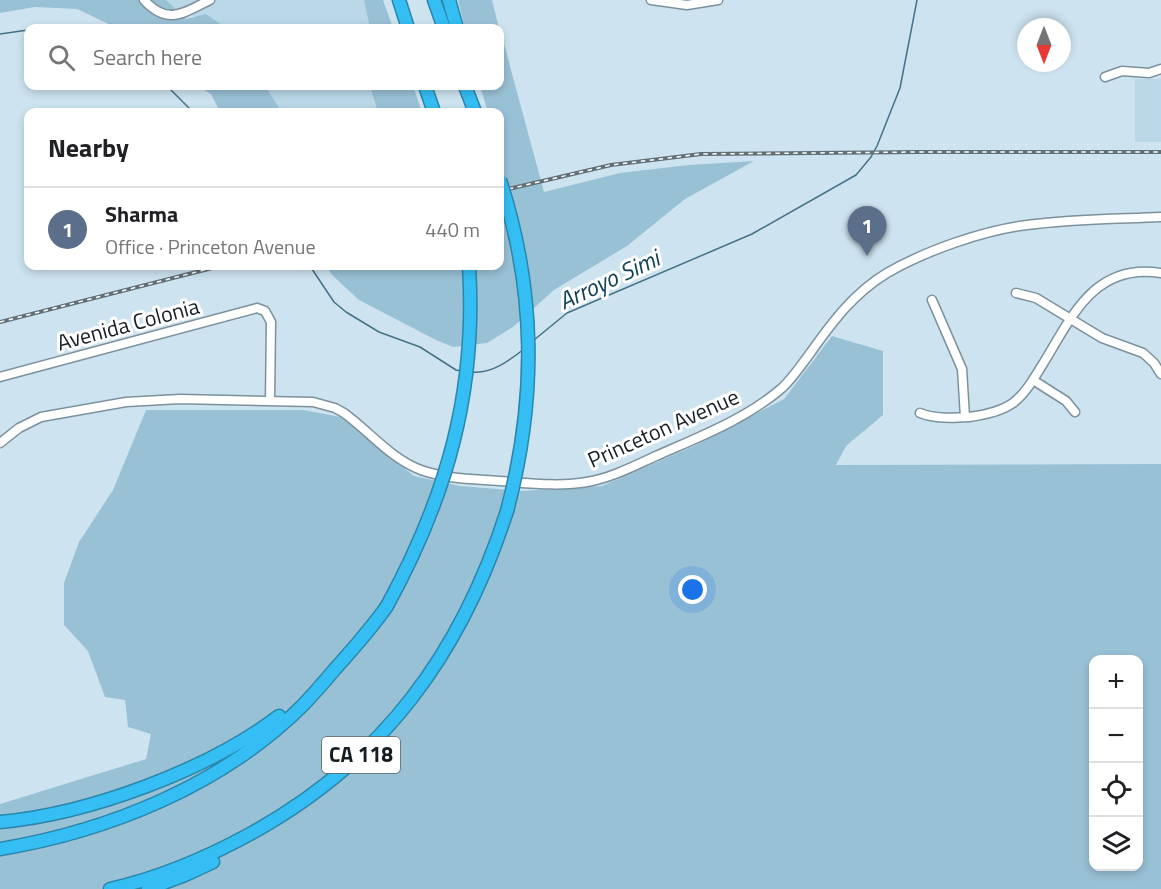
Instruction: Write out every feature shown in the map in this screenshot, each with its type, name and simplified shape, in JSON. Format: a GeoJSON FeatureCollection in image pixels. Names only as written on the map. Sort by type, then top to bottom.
{"type":"FeatureCollection","features":[{"type":"Feature","properties":{"kind":"highway"},"geometry":{"type":"LineString","coordinates":[[399,0],[407,24]]}},
{"type":"Feature","properties":{"kind":"highway"},"geometry":{"type":"LineString","coordinates":[[434,0],[443,24]]}},
{"type":"Feature","properties":{"kind":"highway"},"geometry":{"type":"LineString","coordinates":[[449,0],[456,24]]}},
{"type":"Feature","properties":{"kind":"highway"},"geometry":{"type":"LineString","coordinates":[[426,90],[433,108]]}},
{"type":"Feature","properties":{"kind":"highway"},"geometry":{"type":"LineString","coordinates":[[467,90],[473,108]]}},
{"type":"Feature","properties":{"kind":"highway"},"geometry":{"type":"LineString","coordinates":[[474,90],[479,108]]}},
{"type":"Feature","properties":{"kind":"highway","name":"CA 118"},"geometry":{"type":"LineString","coordinates":[[110,889],[160,875],[204,857],[264,826],[311,798],[352,764],[375,741],[422,685],[439,661],[467,612],[483,577],[507,511],[524,433],[529,375],[529,337],[524,279],[504,193]]}},
{"type":"Feature","properties":{"kind":"highway"},"geometry":{"type":"LineString","coordinates":[[0,849],[84,831],[166,798],[212,773],[256,745],[301,707],[372,628],[387,606],[426,527],[437,501],[453,448],[468,365],[469,270]]}},
{"type":"Feature","properties":{"kind":"highway"},"geometry":{"type":"LineString","coordinates":[[0,822],[79,808],[172,775],[251,736],[317,689]]}},
{"type":"Feature","properties":{"kind":"highway"},"geometry":{"type":"LineString","coordinates":[[148,889],[227,855],[285,819],[311,798]]}},
{"type":"Feature","properties":{"kind":"street"},"geometry":{"type":"LineString","coordinates":[[144,0],[156,12],[181,15],[210,0]]}},
{"type":"Feature","properties":{"kind":"street"},"geometry":{"type":"LineString","coordinates":[[651,0],[687,5],[718,0]]}},
{"type":"Feature","properties":{"kind":"street"},"geometry":{"type":"LineString","coordinates":[[1105,77],[1122,71],[1149,73],[1161,69]]}},
{"type":"Feature","properties":{"kind":"street","name":"Princeton Avenue"},"geometry":{"type":"LineString","coordinates":[[0,443],[40,417],[126,402],[180,399],[313,402],[334,408],[351,418],[398,458],[421,470],[435,474],[525,482],[574,484],[588,482],[638,464],[718,428],[763,403],[795,374],[839,314],[857,294],[889,272],[921,257],[986,234],[1026,225],[1161,217]]}},
{"type":"Feature","properties":{"kind":"street"},"geometry":{"type":"LineString","coordinates":[[920,413],[932,417],[985,415],[1012,403],[1023,394],[1033,380],[1088,295],[1105,281],[1123,274],[1161,273]]}},
{"type":"Feature","properties":{"kind":"street"},"geometry":{"type":"LineString","coordinates":[[1016,293],[1036,298],[1102,338],[1143,353],[1154,363],[1161,374]]}},
{"type":"Feature","properties":{"kind":"street"},"geometry":{"type":"LineString","coordinates":[[932,300],[962,369],[965,417]]}},
{"type":"Feature","properties":{"kind":"street","name":"Avenida Colonia"},"geometry":{"type":"LineString","coordinates":[[0,376],[257,308],[265,311],[271,322],[270,400]]}},
{"type":"Feature","properties":{"kind":"street"},"geometry":{"type":"LineString","coordinates":[[1033,380],[1066,401],[1075,412]]}},
{"type":"Feature","properties":{"kind":"shaded area"},"geometry":{"type":"Polygon","coordinates":[[[0,0],[166,0],[186,19],[206,14],[220,24],[109,24],[77,9],[35,7],[0,13],[0,0]]]}},
{"type":"Feature","properties":{"kind":"shaded area"},"geometry":{"type":"Polygon","coordinates":[[[164,0],[369,0],[372,24],[210,24],[207,20],[169,9],[164,0]]]}},
{"type":"Feature","properties":{"kind":"shaded area"},"geometry":{"type":"Polygon","coordinates":[[[364,0],[383,0],[392,24],[369,24],[364,0]]]}},
{"type":"Feature","properties":{"kind":"shaded area"},"geometry":{"type":"Polygon","coordinates":[[[458,0],[492,0],[498,24],[464,24],[458,0]]]}},
{"type":"Feature","properties":{"kind":"shaded area"},"geometry":{"type":"Polygon","coordinates":[[[504,44],[544,192],[620,173],[689,165],[754,161],[685,199],[627,246],[554,290],[513,327],[487,343],[453,347],[359,300],[329,270],[504,270],[504,108],[487,108],[481,90],[504,90],[504,44]]]}},
{"type":"Feature","properties":{"kind":"shaded area"},"geometry":{"type":"Polygon","coordinates":[[[1135,79],[1161,79],[1161,142],[1135,142],[1135,79]]]}},
{"type":"Feature","properties":{"kind":"shaded area"},"geometry":{"type":"Polygon","coordinates":[[[204,90],[268,90],[279,108],[218,108],[211,94],[204,90]]]}},
{"type":"Feature","properties":{"kind":"shaded area"},"geometry":{"type":"Polygon","coordinates":[[[262,90],[376,90],[382,108],[274,108],[262,90]]]}},
{"type":"Feature","properties":{"kind":"shaded area"},"geometry":{"type":"Polygon","coordinates":[[[371,90],[414,90],[421,108],[377,108],[371,90]]]}},
{"type":"Feature","properties":{"kind":"shaded area"},"geometry":{"type":"Polygon","coordinates":[[[832,336],[883,351],[883,415],[846,446],[836,465],[1161,464],[1161,889],[0,889],[0,804],[146,759],[151,734],[128,727],[125,700],[105,697],[88,651],[64,625],[64,583],[79,542],[113,490],[146,410],[303,410],[341,417],[414,476],[460,486],[521,491],[602,486],[694,446],[784,399],[832,336]]]}},
{"type":"Feature","properties":{"kind":"waterway"},"geometry":{"type":"LineString","coordinates":[[534,340],[567,313],[752,234],[856,175],[877,146],[900,88],[917,0]]}},
{"type":"Feature","properties":{"kind":"waterway","name":"Arroyo Simi"},"geometry":{"type":"LineString","coordinates":[[0,34],[24,31]]}},
{"type":"Feature","properties":{"kind":"waterway","name":"Arroyo Simi"},"geometry":{"type":"LineString","coordinates":[[171,90],[189,108]]}},
{"type":"Feature","properties":{"kind":"waterway","name":"Arroyo Simi"},"geometry":{"type":"LineString","coordinates":[[313,270],[334,302],[346,312],[379,332],[420,347],[461,371]]}},
{"type":"Feature","properties":{"kind":"waterway","name":"Arroyo Simi"},"geometry":{"type":"LineString","coordinates":[[472,372],[494,369],[524,349]]}},
{"type":"Feature","properties":{"kind":"railway"},"geometry":{"type":"LineString","coordinates":[[504,190],[611,165],[701,154],[1161,152]]}},
{"type":"Feature","properties":{"kind":"railway"},"geometry":{"type":"LineString","coordinates":[[0,322],[204,270]]}},
{"type":"Feature","properties":{"kind":"place","name":"Sharma"},"geometry":{"type":"Point","coordinates":[867,256]}}]}
